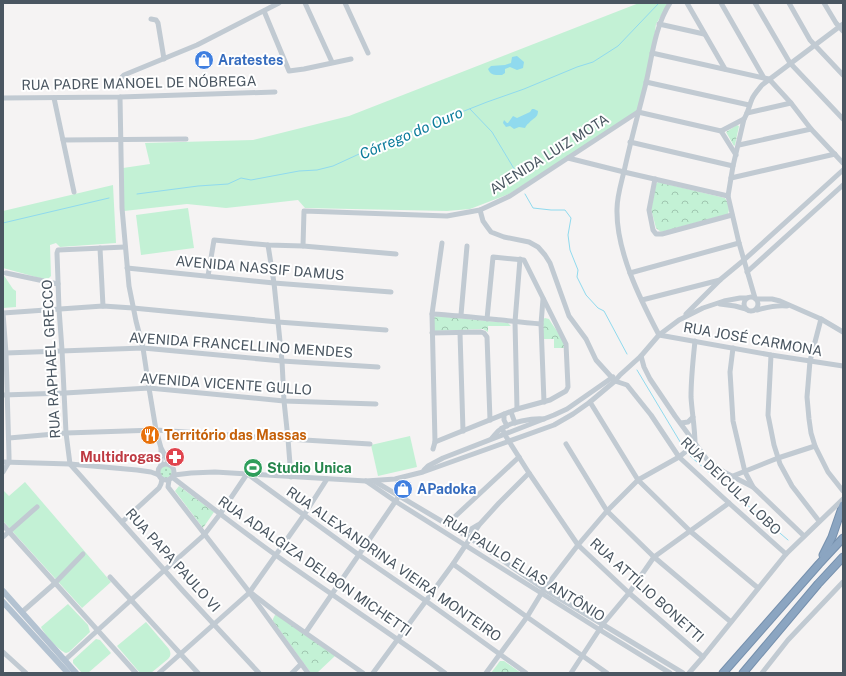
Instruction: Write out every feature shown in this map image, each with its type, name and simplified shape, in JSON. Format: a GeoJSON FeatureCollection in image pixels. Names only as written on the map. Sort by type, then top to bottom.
{"type":"FeatureCollection","features":[{"type":"Feature","properties":{"kind":"highway"},"geometry":{"type":"LineString","coordinates":[[819,564],[832,537],[843,505]]}},
{"type":"Feature","properties":{"kind":"highway"},"geometry":{"type":"LineString","coordinates":[[723,673],[843,538]]}},
{"type":"Feature","properties":{"kind":"highway"},"geometry":{"type":"LineString","coordinates":[[744,673],[818,584],[843,557]]}},
{"type":"Feature","properties":{"kind":"highway"},"geometry":{"type":"LineString","coordinates":[[818,584],[843,560]]}},
{"type":"Feature","properties":{"kind":"main road"},"geometry":{"type":"LineString","coordinates":[[3,591],[76,673]]}},
{"type":"Feature","properties":{"kind":"main road"},"geometry":{"type":"LineString","coordinates":[[3,602],[68,673]]}},
{"type":"Feature","properties":{"kind":"street"},"geometry":{"type":"LineString","coordinates":[[118,87],[119,80],[124,75],[197,45],[279,3]]}},
{"type":"Feature","properties":{"kind":"street"},"geometry":{"type":"LineString","coordinates":[[305,3],[332,62]]}},
{"type":"Feature","properties":{"kind":"street"},"geometry":{"type":"LineString","coordinates":[[659,335],[630,273],[623,251],[617,222],[617,207],[630,142],[646,82],[659,24],[670,3]]}},
{"type":"Feature","properties":{"kind":"street"},"geometry":{"type":"LineString","coordinates":[[686,3],[725,69]]}},
{"type":"Feature","properties":{"kind":"street"},"geometry":{"type":"LineString","coordinates":[[721,3],[766,79],[791,103],[811,129],[843,162]]}},
{"type":"Feature","properties":{"kind":"street"},"geometry":{"type":"LineString","coordinates":[[756,3],[790,63],[843,119]]}},
{"type":"Feature","properties":{"kind":"street"},"geometry":{"type":"LineString","coordinates":[[789,3],[814,45],[843,75]]}},
{"type":"Feature","properties":{"kind":"street"},"geometry":{"type":"LineString","coordinates":[[824,3],[841,25],[843,31]]}},
{"type":"Feature","properties":{"kind":"street"},"geometry":{"type":"LineString","coordinates":[[347,4],[368,53]]}},
{"type":"Feature","properties":{"kind":"street"},"geometry":{"type":"LineString","coordinates":[[264,10],[289,70],[304,70],[332,62],[350,59]]}},
{"type":"Feature","properties":{"kind":"street"},"geometry":{"type":"LineString","coordinates":[[152,19],[158,22],[164,59]]}},
{"type":"Feature","properties":{"kind":"street"},"geometry":{"type":"LineString","coordinates":[[659,24],[704,34]]}},
{"type":"Feature","properties":{"kind":"street"},"geometry":{"type":"LineString","coordinates":[[757,310],[759,303],[747,272],[728,196],[733,166],[744,119],[754,94],[762,86],[766,79],[841,25]]}},
{"type":"Feature","properties":{"kind":"street"},"geometry":{"type":"LineString","coordinates":[[652,54],[766,79]]}},
{"type":"Feature","properties":{"kind":"street"},"geometry":{"type":"LineString","coordinates":[[646,82],[750,105]]}},
{"type":"Feature","properties":{"kind":"street","name":"RUA PADRE MANOEL DE NÓBREGA"},"geometry":{"type":"LineString","coordinates":[[3,98],[120,97],[275,92]]}},
{"type":"Feature","properties":{"kind":"street"},"geometry":{"type":"LineString","coordinates":[[120,97],[122,208],[127,268],[133,308],[143,348],[156,430],[161,448],[174,470],[168,487],[248,591],[308,673]]}},
{"type":"Feature","properties":{"kind":"street"},"geometry":{"type":"LineString","coordinates":[[54,98],[74,192]]}},
{"type":"Feature","properties":{"kind":"street"},"geometry":{"type":"LineString","coordinates":[[747,113],[791,103]]}},
{"type":"Feature","properties":{"kind":"street"},"geometry":{"type":"LineString","coordinates":[[638,112],[721,131],[744,119]]}},
{"type":"Feature","properties":{"kind":"street","name":"AVENIDA LUIZ MOTA"},"geometry":{"type":"LineString","coordinates":[[303,246],[304,211],[447,216],[480,210],[510,196],[638,112]]}},
{"type":"Feature","properties":{"kind":"street"},"geometry":{"type":"LineString","coordinates":[[739,145],[811,129]]}},
{"type":"Feature","properties":{"kind":"street"},"geometry":{"type":"LineString","coordinates":[[721,131],[736,155]]}},
{"type":"Feature","properties":{"kind":"street"},"geometry":{"type":"LineString","coordinates":[[63,140],[186,139]]}},
{"type":"Feature","properties":{"kind":"street"},"geometry":{"type":"LineString","coordinates":[[630,142],[733,166]]}},
{"type":"Feature","properties":{"kind":"street"},"geometry":{"type":"LineString","coordinates":[[731,178],[835,154]]}},
{"type":"Feature","properties":{"kind":"street"},"geometry":{"type":"LineString","coordinates":[[568,158],[728,196]]}},
{"type":"Feature","properties":{"kind":"street"},"geometry":{"type":"LineString","coordinates":[[423,472],[428,466],[443,458],[547,419],[567,409],[620,375],[641,356],[659,335],[679,320],[843,170]]}},
{"type":"Feature","properties":{"kind":"street"},"geometry":{"type":"LineString","coordinates":[[655,179],[649,210],[653,230],[656,234],[662,234],[732,215]]}},
{"type":"Feature","properties":{"kind":"street"},"geometry":{"type":"LineString","coordinates":[[747,272],[843,185]]}},
{"type":"Feature","properties":{"kind":"street"},"geometry":{"type":"LineString","coordinates":[[820,192],[827,200]]}},
{"type":"Feature","properties":{"kind":"street"},"geometry":{"type":"LineString","coordinates":[[480,210],[483,221],[491,232],[504,237],[529,242],[538,247],[546,255],[568,316],[586,339],[596,360],[613,379]]}},
{"type":"Feature","properties":{"kind":"street"},"geometry":{"type":"LineString","coordinates":[[208,276],[214,240],[396,254]]}},
{"type":"Feature","properties":{"kind":"street"},"geometry":{"type":"LineString","coordinates":[[432,449],[435,442],[432,314],[442,243]]}},
{"type":"Feature","properties":{"kind":"street"},"geometry":{"type":"LineString","coordinates":[[630,273],[739,243]]}},
{"type":"Feature","properties":{"kind":"street"},"geometry":{"type":"LineString","coordinates":[[268,245],[274,283],[282,361],[291,477]]}},
{"type":"Feature","properties":{"kind":"street"},"geometry":{"type":"LineString","coordinates":[[460,315],[467,246]]}},
{"type":"Feature","properties":{"kind":"street"},"geometry":{"type":"LineString","coordinates":[[103,306],[100,248],[125,247]]}},
{"type":"Feature","properties":{"kind":"street","name":"RUA RAPHAEL GRECCO"},"geometry":{"type":"LineString","coordinates":[[70,464],[66,433],[57,252],[58,250],[100,248]]}},
{"type":"Feature","properties":{"kind":"street"},"geometry":{"type":"LineString","coordinates":[[435,442],[517,409],[550,400],[566,391],[568,387],[566,344],[524,260],[493,257],[487,319]]}},
{"type":"Feature","properties":{"kind":"street"},"geometry":{"type":"LineString","coordinates":[[517,409],[515,322],[520,259]]}},
{"type":"Feature","properties":{"kind":"street","name":"AVENIDA NASSIF DAMUS"},"geometry":{"type":"LineString","coordinates":[[127,268],[274,283],[391,292]]}},
{"type":"Feature","properties":{"kind":"street"},"geometry":{"type":"LineString","coordinates":[[6,273],[58,284]]}},
{"type":"Feature","properties":{"kind":"street"},"geometry":{"type":"LineString","coordinates":[[642,300],[721,280]]}},
{"type":"Feature","properties":{"kind":"street"},"geometry":{"type":"LineString","coordinates":[[746,309],[744,302],[748,298],[750,282]]}},
{"type":"Feature","properties":{"kind":"street"},"geometry":{"type":"LineString","coordinates":[[679,320],[703,308],[732,299],[752,297],[780,301],[821,319],[843,332]]}},
{"type":"Feature","properties":{"kind":"street"},"geometry":{"type":"LineString","coordinates":[[543,298],[541,324],[544,402]]}},
{"type":"Feature","properties":{"kind":"street"},"geometry":{"type":"LineString","coordinates":[[717,304],[735,306],[746,309],[750,312],[777,305],[792,306]]}},
{"type":"Feature","properties":{"kind":"street"},"geometry":{"type":"LineString","coordinates":[[3,472],[6,462],[9,438],[5,395],[6,353],[3,313],[103,306],[386,330]]}},
{"type":"Feature","properties":{"kind":"street"},"geometry":{"type":"LineString","coordinates":[[432,314],[460,315],[541,324]]}},
{"type":"Feature","properties":{"kind":"street"},"geometry":{"type":"LineString","coordinates":[[541,316],[551,314]]}},
{"type":"Feature","properties":{"kind":"street"},"geometry":{"type":"LineString","coordinates":[[821,319],[810,361],[807,397],[809,419],[814,446],[828,472],[843,491]]}},
{"type":"Feature","properties":{"kind":"street"},"geometry":{"type":"LineString","coordinates":[[432,333],[481,332],[487,337],[490,420]]}},
{"type":"Feature","properties":{"kind":"street"},"geometry":{"type":"LineString","coordinates":[[460,333],[463,431]]}},
{"type":"Feature","properties":{"kind":"street","name":"RUA JOSÉ CARMONA"},"geometry":{"type":"LineString","coordinates":[[659,335],[843,366]]}},
{"type":"Feature","properties":{"kind":"street"},"geometry":{"type":"LineString","coordinates":[[486,673],[527,618],[543,591],[578,545],[607,511],[638,480],[679,456],[694,444],[695,430],[691,370],[695,341]]}},
{"type":"Feature","properties":{"kind":"street","name":"AVENIDA FRANCELLINO MENDES"},"geometry":{"type":"LineString","coordinates":[[6,353],[143,348],[282,361],[378,367]]}},
{"type":"Feature","properties":{"kind":"street"},"geometry":{"type":"LineString","coordinates":[[733,348],[730,372],[733,421],[745,472],[752,487]]}},
{"type":"Feature","properties":{"kind":"street"},"geometry":{"type":"LineString","coordinates":[[771,355],[768,415],[774,445],[780,464],[792,486],[819,522]]}},
{"type":"Feature","properties":{"kind":"street"},"geometry":{"type":"LineString","coordinates":[[641,356],[644,367],[650,379],[694,444],[708,461],[752,487],[804,536]]}},
{"type":"Feature","properties":{"kind":"street"},"geometry":{"type":"LineString","coordinates":[[6,462],[70,464],[138,470],[151,472],[160,477],[215,472],[374,481],[393,485],[423,472],[554,425],[574,414],[590,402],[613,379]]}},
{"type":"Feature","properties":{"kind":"street","name":"RUA DEICULA LOBO"},"geometry":{"type":"LineString","coordinates":[[613,379],[628,385],[679,456],[786,554]]}},
{"type":"Feature","properties":{"kind":"street","name":"AVENIDA VICENTE GULLO"},"geometry":{"type":"LineString","coordinates":[[5,395],[149,388],[284,401],[376,404]]}},
{"type":"Feature","properties":{"kind":"street"},"geometry":{"type":"LineString","coordinates":[[590,402],[638,480],[690,531],[758,588]]}},
{"type":"Feature","properties":{"kind":"street"},"geometry":{"type":"LineString","coordinates":[[511,412],[515,423]]}},
{"type":"Feature","properties":{"kind":"street","name":"RUA ATTÍLIO BONETTI"},"geometry":{"type":"LineString","coordinates":[[504,414],[505,435],[578,545],[628,593],[703,657]]}},
{"type":"Feature","properties":{"kind":"street"},"geometry":{"type":"LineString","coordinates":[[681,423],[688,422],[693,417]]}},
{"type":"Feature","properties":{"kind":"street"},"geometry":{"type":"LineString","coordinates":[[490,440],[505,427],[515,423],[526,419],[547,419]]}},
{"type":"Feature","properties":{"kind":"street"},"geometry":{"type":"LineString","coordinates":[[526,419],[532,433]]}},
{"type":"Feature","properties":{"kind":"street"},"geometry":{"type":"LineString","coordinates":[[9,438],[66,433],[156,430],[370,444]]}},
{"type":"Feature","properties":{"kind":"street"},"geometry":{"type":"LineString","coordinates":[[566,444],[607,511],[654,557],[731,622]]}},
{"type":"Feature","properties":{"kind":"street"},"geometry":{"type":"LineString","coordinates":[[733,476],[778,458],[814,446]]}},
{"type":"Feature","properties":{"kind":"street"},"geometry":{"type":"LineString","coordinates":[[122,522],[159,488],[161,484],[158,471],[161,466],[161,448]]}},
{"type":"Feature","properties":{"kind":"street"},"geometry":{"type":"LineString","coordinates":[[447,524],[520,457]]}},
{"type":"Feature","properties":{"kind":"street","name":"RUA PAPA PAULO VI"},"geometry":{"type":"LineString","coordinates":[[70,464],[164,570],[259,673]]}},
{"type":"Feature","properties":{"kind":"street"},"geometry":{"type":"LineString","coordinates":[[138,470],[166,464],[191,473]]}},
{"type":"Feature","properties":{"kind":"street"},"geometry":{"type":"LineString","coordinates":[[374,673],[453,564],[479,525],[529,473]]}},
{"type":"Feature","properties":{"kind":"street"},"geometry":{"type":"LineString","coordinates":[[65,660],[204,535],[248,474]]}},
{"type":"Feature","properties":{"kind":"street","name":"RUA ALEXANDRINA VIEIRA MONTEIRO"},"geometry":{"type":"LineString","coordinates":[[248,474],[359,555],[526,673]]}},
{"type":"Feature","properties":{"kind":"street","name":"RUA ADALGIZA DELBON MICHETTI"},"geometry":{"type":"LineString","coordinates":[[172,477],[276,555],[445,673]]}},
{"type":"Feature","properties":{"kind":"street"},"geometry":{"type":"LineString","coordinates":[[159,673],[214,624],[248,591],[276,555],[327,479]]}},
{"type":"Feature","properties":{"kind":"street","name":"RUA PAULO ELIAS ANTÔNIO"},"geometry":{"type":"LineString","coordinates":[[366,481],[447,524],[470,538],[600,630],[670,673]]}},
{"type":"Feature","properties":{"kind":"street"},"geometry":{"type":"LineString","coordinates":[[374,481],[393,485]]}},
{"type":"Feature","properties":{"kind":"street"},"geometry":{"type":"LineString","coordinates":[[306,632],[397,498],[393,485]]}},
{"type":"Feature","properties":{"kind":"street","name":"RUA PAULO ELIAS ANTÔNIO"},"geometry":{"type":"LineString","coordinates":[[397,498],[466,545],[543,591],[603,624],[683,673]]}},
{"type":"Feature","properties":{"kind":"street"},"geometry":{"type":"LineString","coordinates":[[689,673],[786,554],[843,499]]}},
{"type":"Feature","properties":{"kind":"street"},"geometry":{"type":"LineString","coordinates":[[571,673],[603,624],[654,557],[729,503]]}},
{"type":"Feature","properties":{"kind":"street"},"geometry":{"type":"LineString","coordinates":[[3,537],[37,506]]}},
{"type":"Feature","properties":{"kind":"street"},"geometry":{"type":"LineString","coordinates":[[463,534],[479,525]]}},
{"type":"Feature","properties":{"kind":"street"},"geometry":{"type":"LineString","coordinates":[[3,526],[136,673]]}},
{"type":"Feature","properties":{"kind":"street"},"geometry":{"type":"LineString","coordinates":[[22,612],[54,584],[83,554]]}},
{"type":"Feature","properties":{"kind":"street"},"geometry":{"type":"LineString","coordinates":[[453,564],[527,618],[607,673]]}},
{"type":"Feature","properties":{"kind":"street"},"geometry":{"type":"LineString","coordinates":[[110,577],[198,673]]}},
{"type":"Feature","properties":{"kind":"street"},"geometry":{"type":"LineString","coordinates":[[762,673],[788,640],[843,582]]}},
{"type":"Feature","properties":{"kind":"street"},"geometry":{"type":"LineString","coordinates":[[248,591],[363,673]]}},
{"type":"Feature","properties":{"kind":"street"},"geometry":{"type":"LineString","coordinates":[[270,621],[272,615],[277,613]]}},
{"type":"Feature","properties":{"kind":"street"},"geometry":{"type":"LineString","coordinates":[[3,652],[26,673]]}},
{"type":"Feature","properties":{"kind":"street"},"geometry":{"type":"LineString","coordinates":[[292,673],[301,664]]}},
{"type":"Feature","properties":{"kind":"green space"},"geometry":{"type":"Polygon","coordinates":[[[639,3],[669,3],[656,24],[652,54],[638,112],[509,194],[470,209],[447,211],[305,208],[298,200],[226,208],[187,204],[124,211],[123,168],[150,164],[145,143],[253,140],[349,116],[639,3]]]}},
{"type":"Feature","properties":{"kind":"green space"},"geometry":{"type":"Polygon","coordinates":[[[737,125],[739,126],[734,146],[726,132],[737,125]]]}},
{"type":"Feature","properties":{"kind":"green space"},"geometry":{"type":"Polygon","coordinates":[[[658,182],[725,198],[729,210],[728,214],[661,232],[656,228],[651,209],[656,184],[658,182]]]}},
{"type":"Feature","properties":{"kind":"green space"},"geometry":{"type":"Polygon","coordinates":[[[113,185],[116,243],[60,247],[56,243],[50,245],[51,276],[47,280],[3,268],[3,211],[113,185]]]}},
{"type":"Feature","properties":{"kind":"green space"},"geometry":{"type":"Polygon","coordinates":[[[188,208],[194,248],[141,255],[136,215],[188,208]]]}},
{"type":"Feature","properties":{"kind":"green space"},"geometry":{"type":"Polygon","coordinates":[[[3,274],[16,291],[16,307],[3,308],[3,274]]]}},
{"type":"Feature","properties":{"kind":"green space"},"geometry":{"type":"Polygon","coordinates":[[[437,316],[508,323],[511,326],[488,326],[488,332],[483,329],[435,331],[434,317],[437,316]]]}},
{"type":"Feature","properties":{"kind":"green space"},"geometry":{"type":"Polygon","coordinates":[[[543,319],[549,319],[562,338],[566,348],[554,348],[554,339],[542,339],[543,319]]]}},
{"type":"Feature","properties":{"kind":"green space"},"geometry":{"type":"Polygon","coordinates":[[[410,436],[417,467],[378,476],[371,445],[410,436]]]}},
{"type":"Feature","properties":{"kind":"green space"},"geometry":{"type":"Polygon","coordinates":[[[164,466],[168,466],[172,472],[168,478],[164,478],[160,474],[160,470],[164,466]]]}},
{"type":"Feature","properties":{"kind":"green space"},"geometry":{"type":"Polygon","coordinates":[[[25,482],[111,582],[82,608],[3,521],[3,490],[9,496],[25,482]]]}},
{"type":"Feature","properties":{"kind":"green space"},"geometry":{"type":"Polygon","coordinates":[[[179,486],[214,512],[203,528],[175,491],[179,486]]]}},
{"type":"Feature","properties":{"kind":"green space"},"geometry":{"type":"Polygon","coordinates":[[[68,604],[88,625],[90,632],[69,652],[66,653],[52,642],[41,627],[68,604]]]}},
{"type":"Feature","properties":{"kind":"green space"},"geometry":{"type":"Polygon","coordinates":[[[275,615],[278,615],[336,655],[317,673],[311,673],[273,621],[275,615]]]}},
{"type":"Feature","properties":{"kind":"green space"},"geometry":{"type":"Polygon","coordinates":[[[146,622],[169,649],[170,657],[151,673],[140,673],[117,646],[146,622]]]}},
{"type":"Feature","properties":{"kind":"green space"},"geometry":{"type":"Polygon","coordinates":[[[96,639],[100,640],[111,653],[88,673],[82,673],[73,663],[73,660],[96,639]]]}},
{"type":"Feature","properties":{"kind":"green space"},"geometry":{"type":"Polygon","coordinates":[[[500,661],[504,661],[521,673],[491,673],[500,661]]]}},
{"type":"Feature","properties":{"kind":"water"},"geometry":{"type":"Polygon","coordinates":[[[517,56],[524,62],[523,68],[517,70],[510,67],[505,69],[505,73],[502,75],[492,74],[488,69],[491,66],[511,63],[512,57],[517,56]]]}},
{"type":"Feature","properties":{"kind":"water"},"geometry":{"type":"Polygon","coordinates":[[[532,109],[538,111],[537,115],[527,124],[525,128],[519,127],[514,129],[510,126],[506,127],[503,123],[504,120],[508,123],[513,116],[517,118],[530,112],[532,109]]]}},
{"type":"Feature","properties":{"kind":"waterway","name":"Córrego do Ouro"},"geometry":{"type":"LineString","coordinates":[[137,194],[198,186],[228,184],[241,178],[251,180],[299,171],[317,170],[333,166],[383,143],[593,62],[618,46],[659,3]]}},
{"type":"Feature","properties":{"kind":"waterway"},"geometry":{"type":"LineString","coordinates":[[470,109],[492,132],[516,172],[519,180]]}},
{"type":"Feature","properties":{"kind":"waterway"},"geometry":{"type":"LineString","coordinates":[[525,194],[533,208],[565,210],[571,218],[568,235],[570,250],[578,270],[577,277],[586,295],[598,308],[604,311],[627,354]]}},
{"type":"Feature","properties":{"kind":"waterway","name":"Córrego do Ouro"},"geometry":{"type":"LineString","coordinates":[[3,223],[109,198]]}},
{"type":"Feature","properties":{"kind":"waterway"},"geometry":{"type":"LineString","coordinates":[[637,370],[682,445]]}},
{"type":"Feature","properties":{"kind":"waterway"},"geometry":{"type":"LineString","coordinates":[[690,456],[788,540]]}},
{"type":"Feature","properties":{"kind":"place","name":"Aratestes"},"geometry":{"type":"Point","coordinates":[204,60]}},
{"type":"Feature","properties":{"kind":"place","name":"Território das Massas"},"geometry":{"type":"Point","coordinates":[150,435]}},
{"type":"Feature","properties":{"kind":"place","name":"Multidrogas"},"geometry":{"type":"Point","coordinates":[175,457]}},
{"type":"Feature","properties":{"kind":"place","name":"Studio Unica"},"geometry":{"type":"Point","coordinates":[253,468]}},
{"type":"Feature","properties":{"kind":"place","name":"APadoka"},"geometry":{"type":"Point","coordinates":[403,489]}}]}
